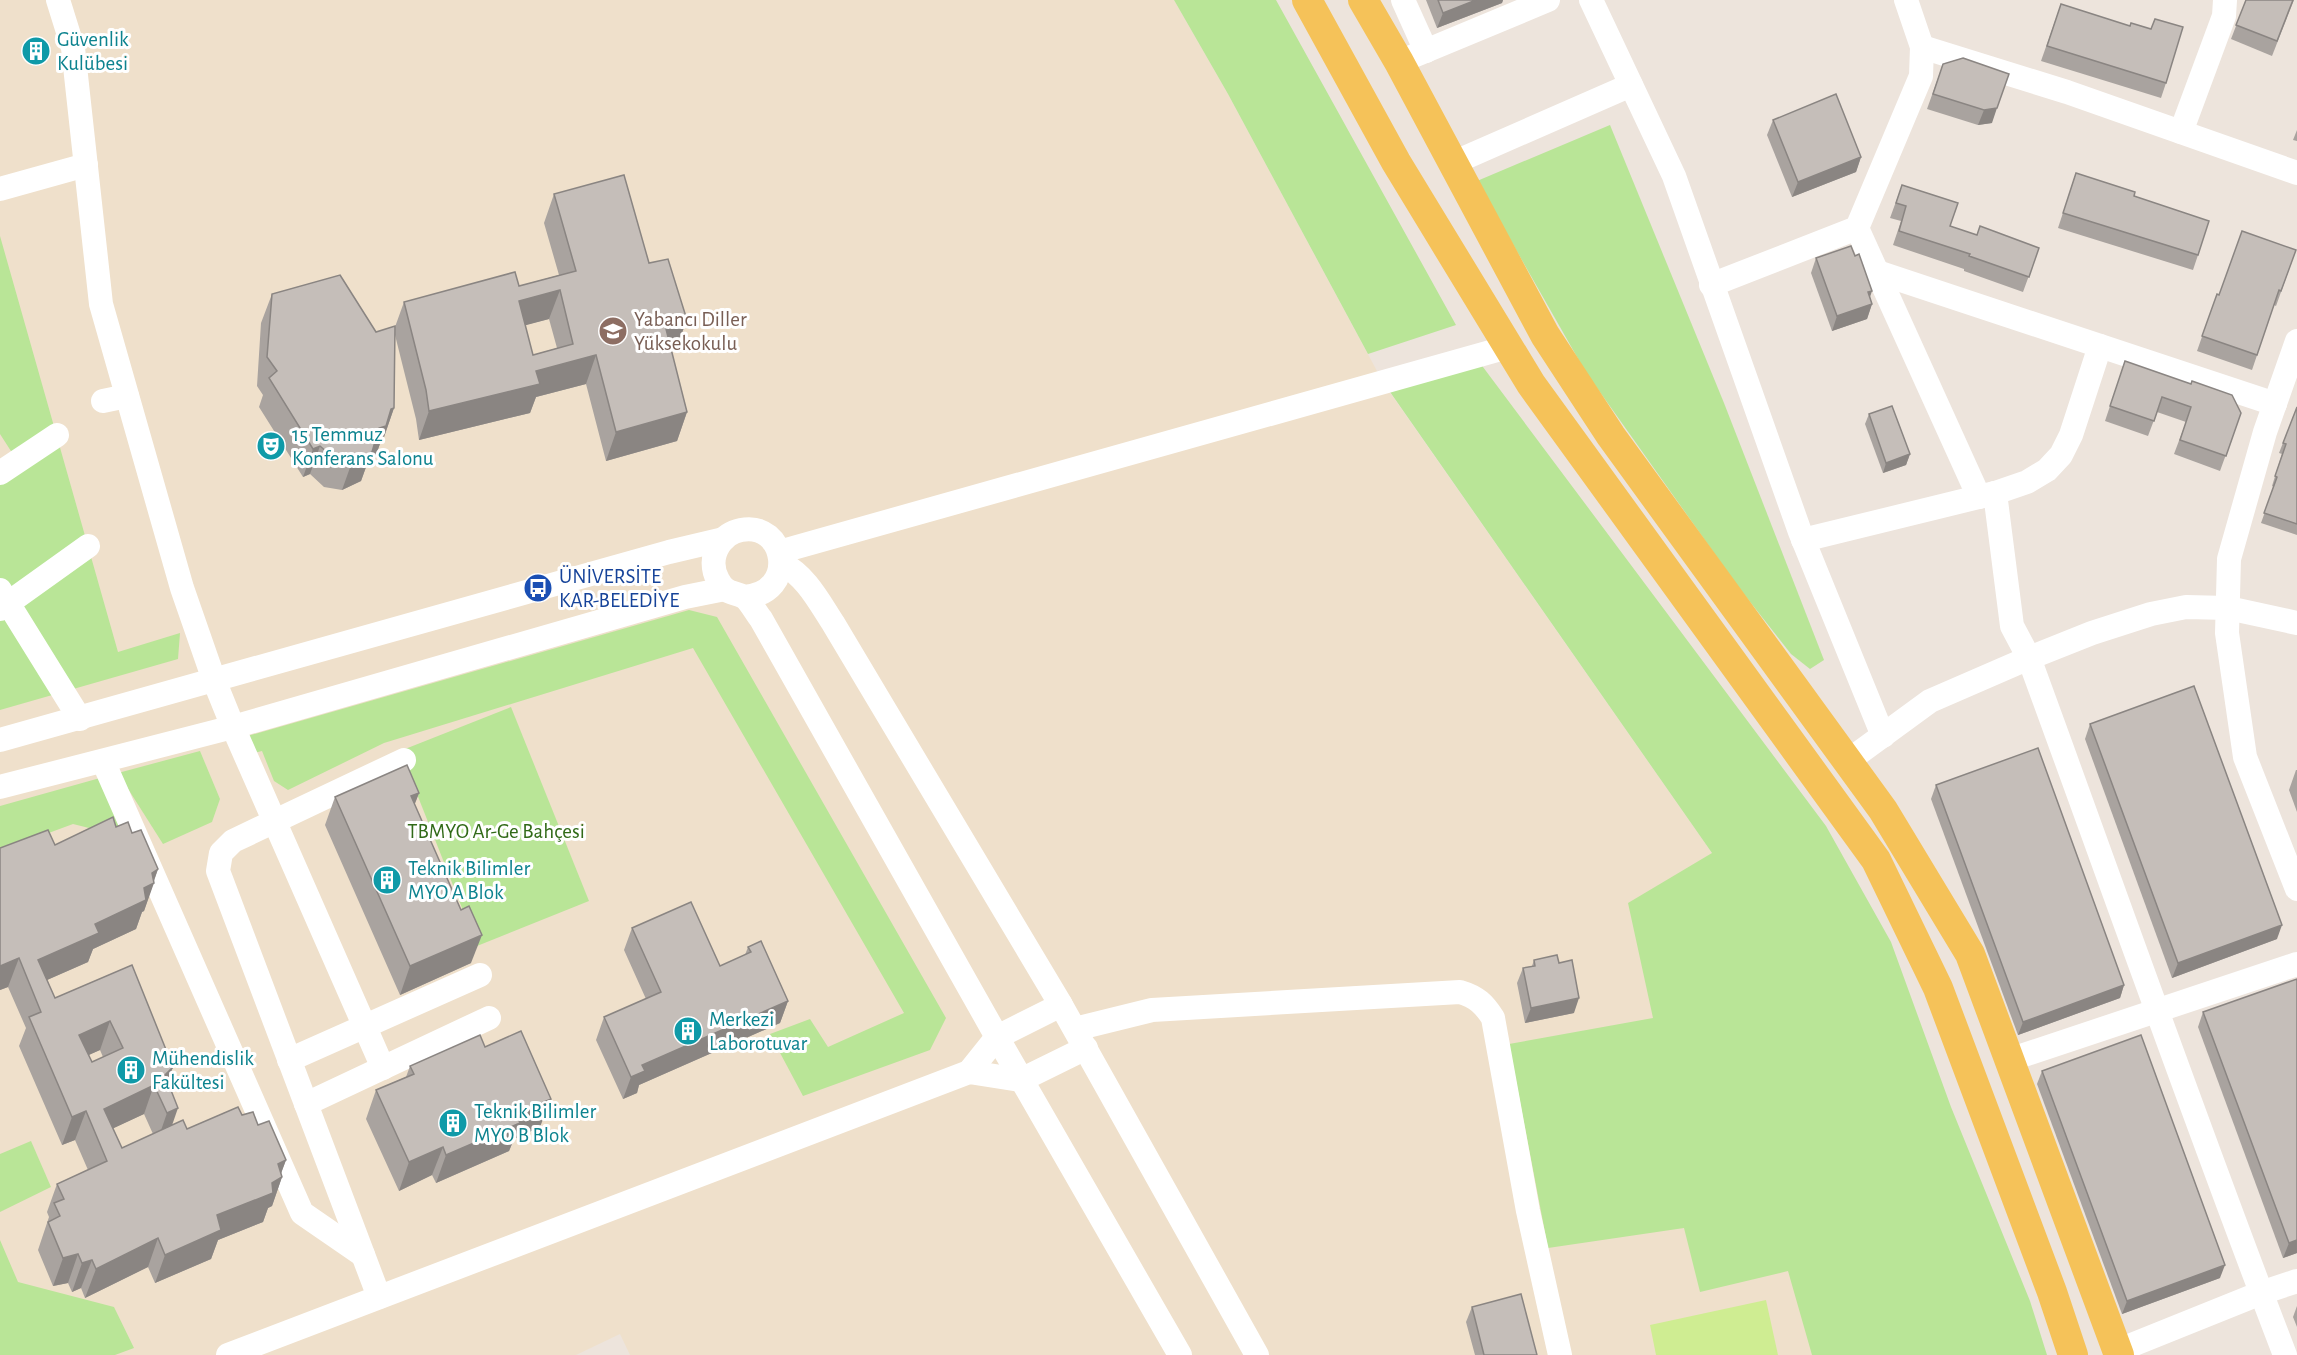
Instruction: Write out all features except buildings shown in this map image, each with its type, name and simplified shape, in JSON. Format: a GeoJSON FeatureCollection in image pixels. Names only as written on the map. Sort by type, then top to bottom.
{"type":"FeatureCollection","features":[{"type":"Feature","properties":{"kind":"main road"},"geometry":{"type":"LineString","coordinates":[[1307,0],[1396,162],[1538,393],[1876,860],[1938,988],[2052,1292],[2073,1355]]}},
{"type":"Feature","properties":{"kind":"main road"},"geometry":{"type":"LineString","coordinates":[[1363,0],[1399,62],[1545,335],[1611,436],[1883,810],[1970,954],[2118,1353]]}},
{"type":"Feature","properties":{"kind":"street"},"geometry":{"type":"LineString","coordinates":[[58,0],[73,48],[101,304],[182,588],[233,727],[383,1068]]}},
{"type":"Feature","properties":{"kind":"street"},"geometry":{"type":"LineString","coordinates":[[1403,0],[1426,51]]}},
{"type":"Feature","properties":{"kind":"street"},"geometry":{"type":"LineString","coordinates":[[1399,62],[1548,0]]}},
{"type":"Feature","properties":{"kind":"street"},"geometry":{"type":"LineString","coordinates":[[1591,0],[1674,176],[1803,540],[1883,736]]}},
{"type":"Feature","properties":{"kind":"street"},"geometry":{"type":"LineString","coordinates":[[1711,285],[1857,228],[1921,76],[1922,47],[1906,0]]}},
{"type":"Feature","properties":{"kind":"street"},"geometry":{"type":"LineString","coordinates":[[2181,132],[2224,16],[2225,0]]}},
{"type":"Feature","properties":{"kind":"street"},"geometry":{"type":"LineString","coordinates":[[1922,47],[2067,92],[2297,173]]}},
{"type":"Feature","properties":{"kind":"street"},"geometry":{"type":"LineString","coordinates":[[1453,163],[1632,85]]}},
{"type":"Feature","properties":{"kind":"street"},"geometry":{"type":"LineString","coordinates":[[0,189],[86,165]]}},
{"type":"Feature","properties":{"kind":"street"},"geometry":{"type":"LineString","coordinates":[[1857,228],[1987,495],[2012,626],[2029,658],[2216,1175],[2285,1355]]}},
{"type":"Feature","properties":{"kind":"street"},"geometry":{"type":"LineString","coordinates":[[1877,272],[2275,404]]}},
{"type":"Feature","properties":{"kind":"street"},"geometry":{"type":"LineString","coordinates":[[2297,341],[2265,432],[2229,559],[2227,633],[2245,757],[2297,889]]}},
{"type":"Feature","properties":{"kind":"street"},"geometry":{"type":"LineString","coordinates":[[1803,540],[1987,495],[2026,482],[2047,470],[2061,455],[2071,435],[2100,346]]}},
{"type":"Feature","properties":{"kind":"street"},"geometry":{"type":"LineString","coordinates":[[780,558],[1508,347]]}},
{"type":"Feature","properties":{"kind":"street"},"geometry":{"type":"LineString","coordinates":[[103,401],[127,396]]}},
{"type":"Feature","properties":{"kind":"street"},"geometry":{"type":"LineString","coordinates":[[0,472],[57,435]]}},
{"type":"Feature","properties":{"kind":"street"},"geometry":{"type":"LineString","coordinates":[[0,788],[233,727],[685,597],[735,593],[755,596],[766,592],[774,584],[779,574],[780,558],[774,543],[765,535],[744,530],[733,532],[724,538],[717,547],[713,563],[717,579],[735,593],[761,619],[1021,1080],[1180,1355]]}},
{"type":"Feature","properties":{"kind":"street"},"geometry":{"type":"LineString","coordinates":[[0,740],[724,538]]}},
{"type":"Feature","properties":{"kind":"street"},"geometry":{"type":"LineString","coordinates":[[80,719],[3,600],[88,546]]}},
{"type":"Feature","properties":{"kind":"street"},"geometry":{"type":"LineString","coordinates":[[780,558],[806,582],[833,623],[1081,1039],[1257,1355]]}},
{"type":"Feature","properties":{"kind":"street"},"geometry":{"type":"LineString","coordinates":[[1848,761],[1930,701],[2092,633],[2151,614],[2186,607],[2228,608],[2297,623]]}},
{"type":"Feature","properties":{"kind":"street"},"geometry":{"type":"LineString","coordinates":[[379,1297],[218,872],[221,853],[233,841],[404,760]]}},
{"type":"Feature","properties":{"kind":"street"},"geometry":{"type":"LineString","coordinates":[[102,761],[302,1213],[363,1255]]}},
{"type":"Feature","properties":{"kind":"street"},"geometry":{"type":"LineString","coordinates":[[2010,1060],[2297,964]]}},
{"type":"Feature","properties":{"kind":"street"},"geometry":{"type":"LineString","coordinates":[[289,1060],[480,975]]}},
{"type":"Feature","properties":{"kind":"street"},"geometry":{"type":"LineString","coordinates":[[228,1355],[969,1072],[1021,1080],[1081,1039],[1152,1010],[1460,992],[1474,996],[1483,1003],[1494,1018],[1528,1211],[1560,1355]]}},
{"type":"Feature","properties":{"kind":"street"},"geometry":{"type":"LineString","coordinates":[[969,1072],[997,1037],[1061,1005]]}},
{"type":"Feature","properties":{"kind":"street"},"geometry":{"type":"LineString","coordinates":[[306,1104],[489,1018]]}},
{"type":"Feature","properties":{"kind":"street"},"geometry":{"type":"LineString","coordinates":[[2118,1353],[2261,1293],[2297,1281]]}},
{"type":"Feature","properties":{"kind":"shaded area"},"geometry":{"type":"Polygon","coordinates":[[[0,0],[1174,0],[1228,94],[1384,384],[1712,853],[1956,1355],[630,1355],[620,1334],[576,1355],[0,1355],[0,0]]]}},
{"type":"Feature","properties":{"kind":"green space"},"geometry":{"type":"Polygon","coordinates":[[[1174,0],[1276,0],[1456,325],[1368,354],[1228,94],[1174,0]]]}},
{"type":"Feature","properties":{"kind":"green space"},"geometry":{"type":"Polygon","coordinates":[[[1610,125],[1724,403],[1824,660],[1810,669],[1791,654],[1736,584],[1585,371],[1477,181],[1610,125]]]}},
{"type":"Feature","properties":{"kind":"green space"},"geometry":{"type":"Polygon","coordinates":[[[0,236],[118,652],[180,633],[178,659],[0,710],[0,474],[18,462],[0,434],[0,236]]]}},
{"type":"Feature","properties":{"kind":"green space"},"geometry":{"type":"Polygon","coordinates":[[[1477,359],[1826,826],[1891,942],[1951,1107],[2030,1301],[2047,1355],[1812,1355],[1788,1271],[1700,1292],[1684,1228],[1548,1248],[1509,1044],[1653,1018],[1628,903],[1712,853],[1388,389],[1477,359]]]}},
{"type":"Feature","properties":{"kind":"green space"},"geometry":{"type":"Polygon","coordinates":[[[689,610],[717,617],[946,1018],[930,1050],[803,1096],[770,1034],[810,1019],[828,1047],[904,1013],[693,648],[384,743],[288,790],[274,781],[262,751],[250,754],[244,737],[689,610]]]}},
{"type":"Feature","properties":{"kind":"green space","name":"TBMYO Ar-Ge Bahçesi"},"geometry":{"type":"Polygon","coordinates":[[[511,707],[589,901],[477,946],[400,751],[511,707]]]}},
{"type":"Feature","properties":{"kind":"green space"},"geometry":{"type":"Polygon","coordinates":[[[200,751],[220,799],[212,822],[163,844],[118,773],[200,751]]]}},
{"type":"Feature","properties":{"kind":"green space"},"geometry":{"type":"Polygon","coordinates":[[[100,778],[125,837],[73,824],[0,851],[0,806],[100,778]]]}},
{"type":"Feature","properties":{"kind":"green space"},"geometry":{"type":"Polygon","coordinates":[[[31,1141],[51,1187],[0,1212],[0,1154],[31,1141]]]}},
{"type":"Feature","properties":{"kind":"green space"},"geometry":{"type":"Polygon","coordinates":[[[0,1240],[18,1282],[114,1307],[134,1348],[115,1355],[0,1355],[0,1240]]]}},
{"type":"Feature","properties":{"kind":"green space"},"geometry":{"type":"Polygon","coordinates":[[[1766,1300],[1778,1355],[1656,1355],[1650,1325],[1766,1300]]]}},
{"type":"Feature","properties":{"kind":"place","name":"Güvenlik Kulübesi"},"geometry":{"type":"Point","coordinates":[36,51]}},
{"type":"Feature","properties":{"kind":"place","name":"Yabancı Diller Yüksekokulu"},"geometry":{"type":"Point","coordinates":[613,331]}},
{"type":"Feature","properties":{"kind":"place","name":"15 Temmuz Konferans Salonu"},"geometry":{"type":"Point","coordinates":[271,446]}},
{"type":"Feature","properties":{"kind":"place","name":"ÜNİVERSİTE KAR-BELEDİYE"},"geometry":{"type":"Point","coordinates":[538,588]}},
{"type":"Feature","properties":{"kind":"place","name":"Teknik Bilimler MYO A Blok"},"geometry":{"type":"Point","coordinates":[387,880]}},
{"type":"Feature","properties":{"kind":"place","name":"Merkezi Laborotuvar"},"geometry":{"type":"Point","coordinates":[688,1031]}},
{"type":"Feature","properties":{"kind":"place","name":"Mühendislik Fakültesi"},"geometry":{"type":"Point","coordinates":[131,1070]}},
{"type":"Feature","properties":{"kind":"place","name":"Teknik Bilimler MYO B Blok"},"geometry":{"type":"Point","coordinates":[453,1123]}}]}
